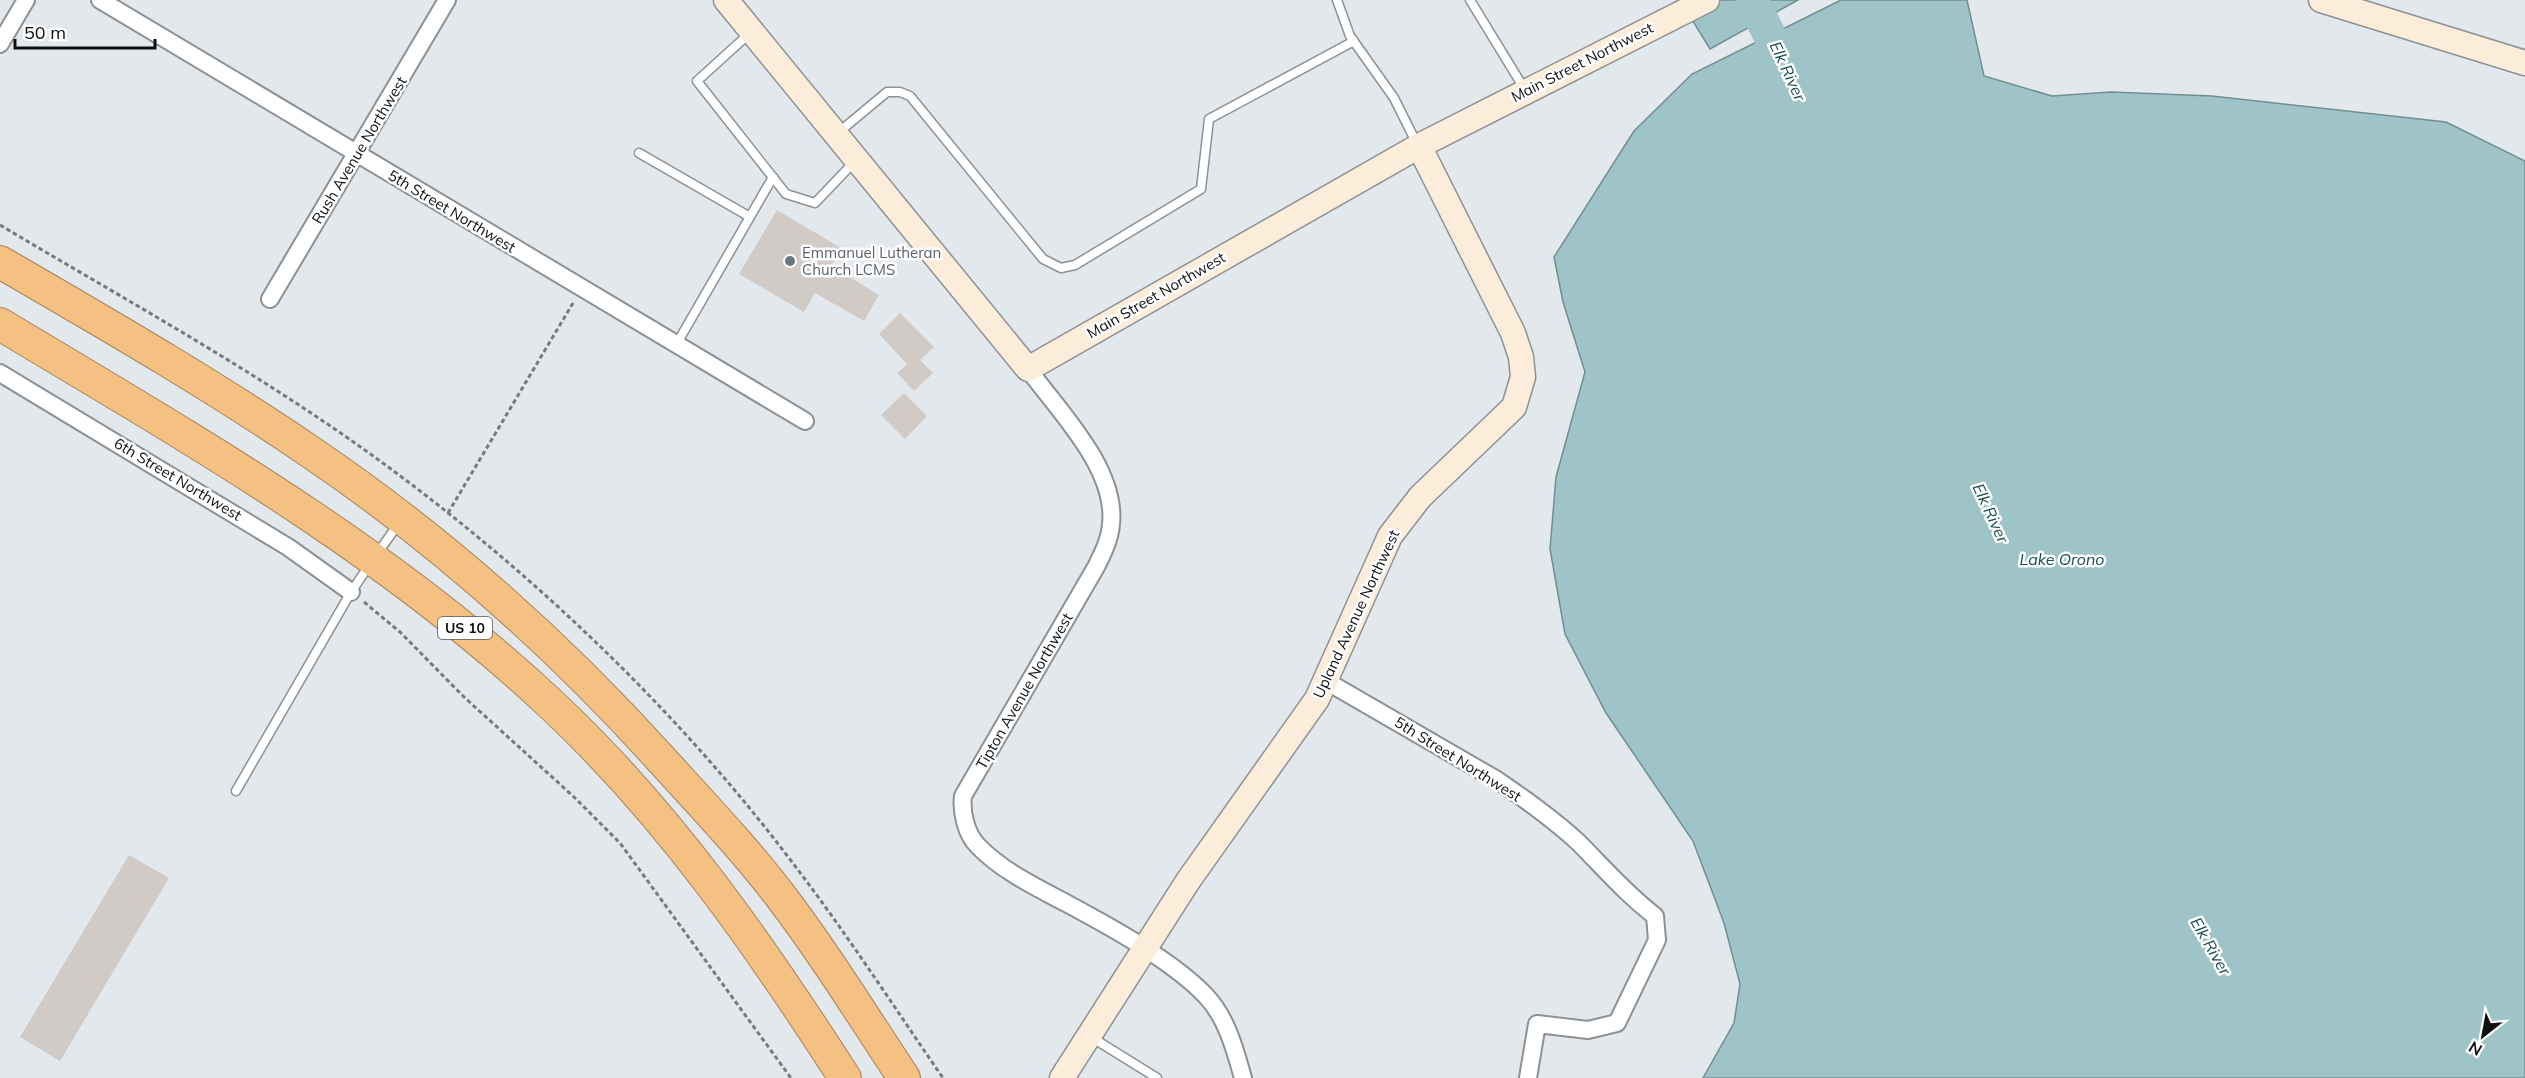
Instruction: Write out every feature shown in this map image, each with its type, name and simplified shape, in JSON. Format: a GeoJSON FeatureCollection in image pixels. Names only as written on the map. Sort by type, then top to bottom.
{"type":"FeatureCollection","features":[{"type":"Feature","properties":{"kind":"highway","name":"US 10"},"geometry":{"type":"LineString","coordinates":[[0,262],[249,411],[313,454],[465,569],[542,637],[626,719],[702,802],[795,916],[904,1078]]}},
{"type":"Feature","properties":{"kind":"highway","name":"US 10"},"geometry":{"type":"LineString","coordinates":[[0,324],[283,495],[374,558],[480,640],[554,707],[655,815],[720,895],[845,1078]]}},
{"type":"Feature","properties":{"kind":"street"},"geometry":{"type":"LineString","coordinates":[[0,45],[27,0]]}},
{"type":"Feature","properties":{"kind":"street","name":"5th Street Northwest"},"geometry":{"type":"LineString","coordinates":[[100,0],[581,290],[805,421]]}},
{"type":"Feature","properties":{"kind":"street","name":"Rush Avenue Northwest"},"geometry":{"type":"LineString","coordinates":[[270,299],[358,154],[447,0]]}},
{"type":"Feature","properties":{"kind":"street"},"geometry":{"type":"LineString","coordinates":[[726,0],[1028,369]]}},
{"type":"Feature","properties":{"kind":"street","name":"Main Street Northwest"},"geometry":{"type":"LineString","coordinates":[[1028,369],[1419,146],[1707,0]]}},
{"type":"Feature","properties":{"kind":"street"},"geometry":{"type":"LineString","coordinates":[[2321,0],[2525,63]]}},
{"type":"Feature","properties":{"kind":"street","name":"Upland Avenue Northwest"},"geometry":{"type":"LineString","coordinates":[[1062,1078],[1142,949],[1300,724],[1326,681],[1390,536],[1420,497],[1514,407],[1522,377],[1521,357],[1502,306],[1419,146]]}},
{"type":"Feature","properties":{"kind":"street","name":"Tipton Avenue Northwest"},"geometry":{"type":"LineString","coordinates":[[1028,369],[1097,465],[1107,483],[1111,502],[1111,523],[1107,544],[1096,567],[963,796],[961,809],[976,844],[989,856],[1034,887],[1171,967],[1207,996],[1231,1037],[1243,1078]]}},
{"type":"Feature","properties":{"kind":"street","name":"6th Street Northwest"},"geometry":{"type":"LineString","coordinates":[[0,373],[278,540],[351,592]]}},
{"type":"Feature","properties":{"kind":"street","name":"5th Street Northwest"},"geometry":{"type":"LineString","coordinates":[[1326,681],[1521,796],[1575,840],[1633,899],[1654,916],[1657,940],[1617,1023],[1588,1030],[1537,1024],[1528,1078]]}},
{"type":"Feature","properties":{"kind":"lane"},"geometry":{"type":"LineString","coordinates":[[1337,0],[1354,41],[1394,98],[1419,146]]}},
{"type":"Feature","properties":{"kind":"lane"},"geometry":{"type":"LineString","coordinates":[[1470,0],[1526,91]]}},
{"type":"Feature","properties":{"kind":"lane"},"geometry":{"type":"LineString","coordinates":[[752,32],[697,81],[786,194],[815,203],[856,160]]}},
{"type":"Feature","properties":{"kind":"lane"},"geometry":{"type":"LineString","coordinates":[[836,135],[887,92],[900,92],[910,96],[1043,259],[1061,268],[1075,265],[1201,189],[1209,119],[1354,41]]}},
{"type":"Feature","properties":{"kind":"lane"},"geometry":{"type":"LineString","coordinates":[[639,153],[750,217]]}},
{"type":"Feature","properties":{"kind":"lane"},"geometry":{"type":"LineString","coordinates":[[676,345],[773,177]]}},
{"type":"Feature","properties":{"kind":"lane"},"geometry":{"type":"LineString","coordinates":[[236,791],[351,592],[401,520]]}},
{"type":"Feature","properties":{"kind":"lane"},"geometry":{"type":"LineString","coordinates":[[1088,1035],[1157,1078]]}},
{"type":"Feature","properties":{"kind":"path"},"geometry":{"type":"LineString","coordinates":[[448,513],[581,290]]}},
{"type":"Feature","properties":{"kind":"path"},"geometry":{"type":"LineString","coordinates":[[351,592],[400,632],[438,672],[574,796],[621,843],[791,1078]]}},
{"type":"Feature","properties":{"kind":"water"},"geometry":{"type":"Polygon","coordinates":[[[1680,0],[1798,0],[1710,49],[1680,0]]]}},
{"type":"Feature","properties":{"kind":"water","name":"Lake Orono"},"geometry":{"type":"Polygon","coordinates":[[[1841,0],[1967,0],[1984,76],[2052,96],[2111,92],[2212,96],[2446,122],[2525,161],[2525,1078],[1703,1078],[1734,1023],[1740,984],[1724,923],[1693,841],[1606,713],[1565,634],[1550,549],[1556,477],[1585,372],[1563,302],[1554,257],[1634,131],[1692,74],[1841,0]]]}},
{"type":"Feature","properties":{"kind":"building","name":"Emmanuel Lutheran Church LCMS"},"geometry":{"type":"Polygon","coordinates":[[[777,210],[841,248],[831,266],[879,295],[864,321],[815,293],[804,312],[739,274],[777,210]]]}},
{"type":"Feature","properties":{"kind":"building"},"geometry":{"type":"Polygon","coordinates":[[[900,313],[934,347],[920,360],[933,373],[914,391],[897,373],[907,364],[879,334],[900,313]]]}},
{"type":"Feature","properties":{"kind":"building"},"geometry":{"type":"Polygon","coordinates":[[[904,393],[927,416],[905,439],[881,415],[904,393]]]}},
{"type":"Feature","properties":{"kind":"building"},"geometry":{"type":"Polygon","coordinates":[[[129,855],[169,878],[60,1061],[20,1037],[129,855]]]}},
{"type":"Feature","properties":{"kind":"waterway","name":"Elk River"},"geometry":{"type":"LineString","coordinates":[[1752,0],[1790,76]]}},
{"type":"Feature","properties":{"kind":"place","name":"Emmanuel Lutheran Church LCMS"},"geometry":{"type":"Point","coordinates":[790,261]}}]}
